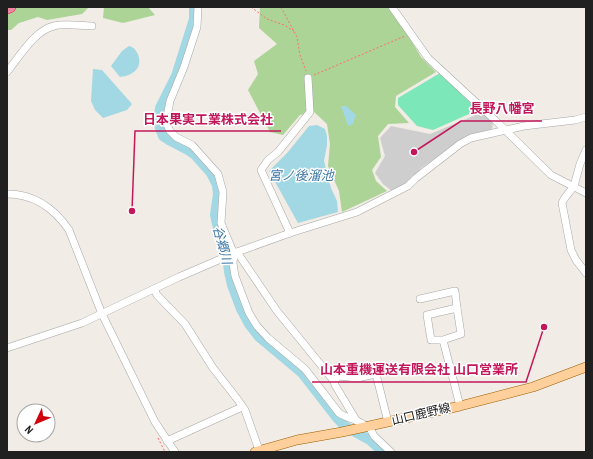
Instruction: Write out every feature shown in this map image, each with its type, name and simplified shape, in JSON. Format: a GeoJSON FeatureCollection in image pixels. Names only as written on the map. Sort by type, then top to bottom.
{"type":"FeatureCollection","features":[{"type":"Feature","properties":{"kind":"main road","name":"山口鹿野線"},"geometry":{"type":"LineString","coordinates":[[257,451],[297,440],[342,432],[362,425],[388,422],[460,406],[533,386],[586,367]]}},
{"type":"Feature","properties":{"kind":"street"},"geometry":{"type":"LineString","coordinates":[[198,7],[197,27],[184,67],[170,101],[166,122],[170,131],[176,137],[192,145],[218,174],[223,192],[221,223],[232,255],[238,285],[249,313],[257,326],[268,338],[305,368],[340,413],[362,425]]}},
{"type":"Feature","properties":{"kind":"street"},"geometry":{"type":"LineString","coordinates":[[392,7],[428,58],[551,175],[586,192]]}},
{"type":"Feature","properties":{"kind":"street"},"geometry":{"type":"LineString","coordinates":[[7,72],[35,37],[44,29],[54,26],[92,26]]}},
{"type":"Feature","properties":{"kind":"street"},"geometry":{"type":"LineString","coordinates":[[290,233],[261,170],[268,160],[278,152],[310,112],[308,78]]}},
{"type":"Feature","properties":{"kind":"street"},"geometry":{"type":"LineString","coordinates":[[7,348],[82,323],[154,289],[232,255],[290,233],[357,212],[408,186],[460,144],[471,138],[545,122],[576,120],[586,116]]}},
{"type":"Feature","properties":{"kind":"street"},"geometry":{"type":"LineString","coordinates":[[586,150],[580,164],[574,186],[562,203],[571,250],[576,260],[586,273]]}},
{"type":"Feature","properties":{"kind":"street"},"geometry":{"type":"LineString","coordinates":[[7,194],[15,194],[42,203],[64,222],[75,243],[102,314],[155,422],[175,452]]}},
{"type":"Feature","properties":{"kind":"street"},"geometry":{"type":"LineString","coordinates":[[232,255],[334,381],[362,425],[391,452]]}},
{"type":"Feature","properties":{"kind":"street"},"geometry":{"type":"LineString","coordinates":[[154,289],[157,295],[184,324],[212,368],[242,407],[252,429],[257,451]]}},
{"type":"Feature","properties":{"kind":"street"},"geometry":{"type":"LineString","coordinates":[[420,299],[455,291],[461,334],[443,340],[431,340],[427,315],[457,308]]}},
{"type":"Feature","properties":{"kind":"street"},"geometry":{"type":"LineString","coordinates":[[443,340],[460,406]]}},
{"type":"Feature","properties":{"kind":"street"},"geometry":{"type":"LineString","coordinates":[[334,381],[339,376],[357,378],[376,374],[388,422]]}},
{"type":"Feature","properties":{"kind":"street"},"geometry":{"type":"LineString","coordinates":[[168,441],[242,407]]}},
{"type":"Feature","properties":{"kind":"path"},"geometry":{"type":"LineString","coordinates":[[251,7],[267,19],[284,25],[294,31]]}},
{"type":"Feature","properties":{"kind":"path"},"geometry":{"type":"LineString","coordinates":[[281,7],[294,31],[301,60],[308,78],[411,34]]}},
{"type":"Feature","properties":{"kind":"shaded area"},"geometry":{"type":"Polygon","coordinates":[[[483,112],[493,122],[492,130],[475,134],[437,157],[421,168],[411,180],[397,189],[392,191],[383,184],[375,173],[385,156],[380,138],[391,126],[430,134],[483,112]]]}},
{"type":"Feature","properties":{"kind":"green space"},"geometry":{"type":"Polygon","coordinates":[[[7,7],[89,7],[82,14],[47,20],[38,17],[19,23],[11,30],[7,30],[7,7]]]}},
{"type":"Feature","properties":{"kind":"green space"},"geometry":{"type":"Polygon","coordinates":[[[104,7],[148,7],[155,15],[123,23],[103,18],[104,7]]]}},
{"type":"Feature","properties":{"kind":"green space"},"geometry":{"type":"Polygon","coordinates":[[[260,7],[391,7],[421,57],[436,72],[396,96],[395,107],[409,123],[388,124],[378,136],[381,157],[372,170],[376,181],[387,191],[342,212],[339,191],[328,166],[330,144],[327,124],[314,112],[300,115],[283,135],[270,132],[248,90],[258,74],[254,61],[277,44],[259,28],[260,7]]]}},
{"type":"Feature","properties":{"kind":"green space"},"geometry":{"type":"Polygon","coordinates":[[[440,73],[478,110],[433,130],[417,126],[398,105],[398,98],[440,73]]]}},
{"type":"Feature","properties":{"kind":"water"},"geometry":{"type":"Polygon","coordinates":[[[129,46],[132,47],[137,53],[139,64],[136,70],[132,73],[120,77],[111,66],[122,51],[129,46]]]}},
{"type":"Feature","properties":{"kind":"water"},"geometry":{"type":"Polygon","coordinates":[[[93,69],[102,70],[132,104],[127,110],[103,118],[95,110],[91,101],[93,69]]]}},
{"type":"Feature","properties":{"kind":"water"},"geometry":{"type":"Polygon","coordinates":[[[341,106],[346,106],[356,115],[353,124],[348,126],[341,106]]]}},
{"type":"Feature","properties":{"kind":"water","name":"宮ノ後溜池"},"geometry":{"type":"Polygon","coordinates":[[[317,125],[325,129],[327,136],[324,161],[331,188],[337,201],[338,212],[298,223],[269,171],[288,152],[309,126],[317,125]]]}},
{"type":"Feature","properties":{"kind":"waterway","name":"谷郷川"},"geometry":{"type":"LineString","coordinates":[[194,7],[194,19],[176,76],[160,108],[158,120],[163,136],[195,155],[211,173],[217,185],[218,194],[215,215],[217,224],[227,253],[232,285],[241,309],[249,324],[259,337],[302,373],[337,418],[346,427],[370,440],[383,452]]}},
{"type":"Feature","properties":{"kind":"place","name":"長野八幡宮"},"geometry":{"type":"Point","coordinates":[414,152]}},
{"type":"Feature","properties":{"kind":"place","name":"日本果実工業株式会社"},"geometry":{"type":"Point","coordinates":[132,211]}},
{"type":"Feature","properties":{"kind":"place","name":"山本重機運送有限会社 山口営業所"},"geometry":{"type":"Point","coordinates":[544,327]}}]}
